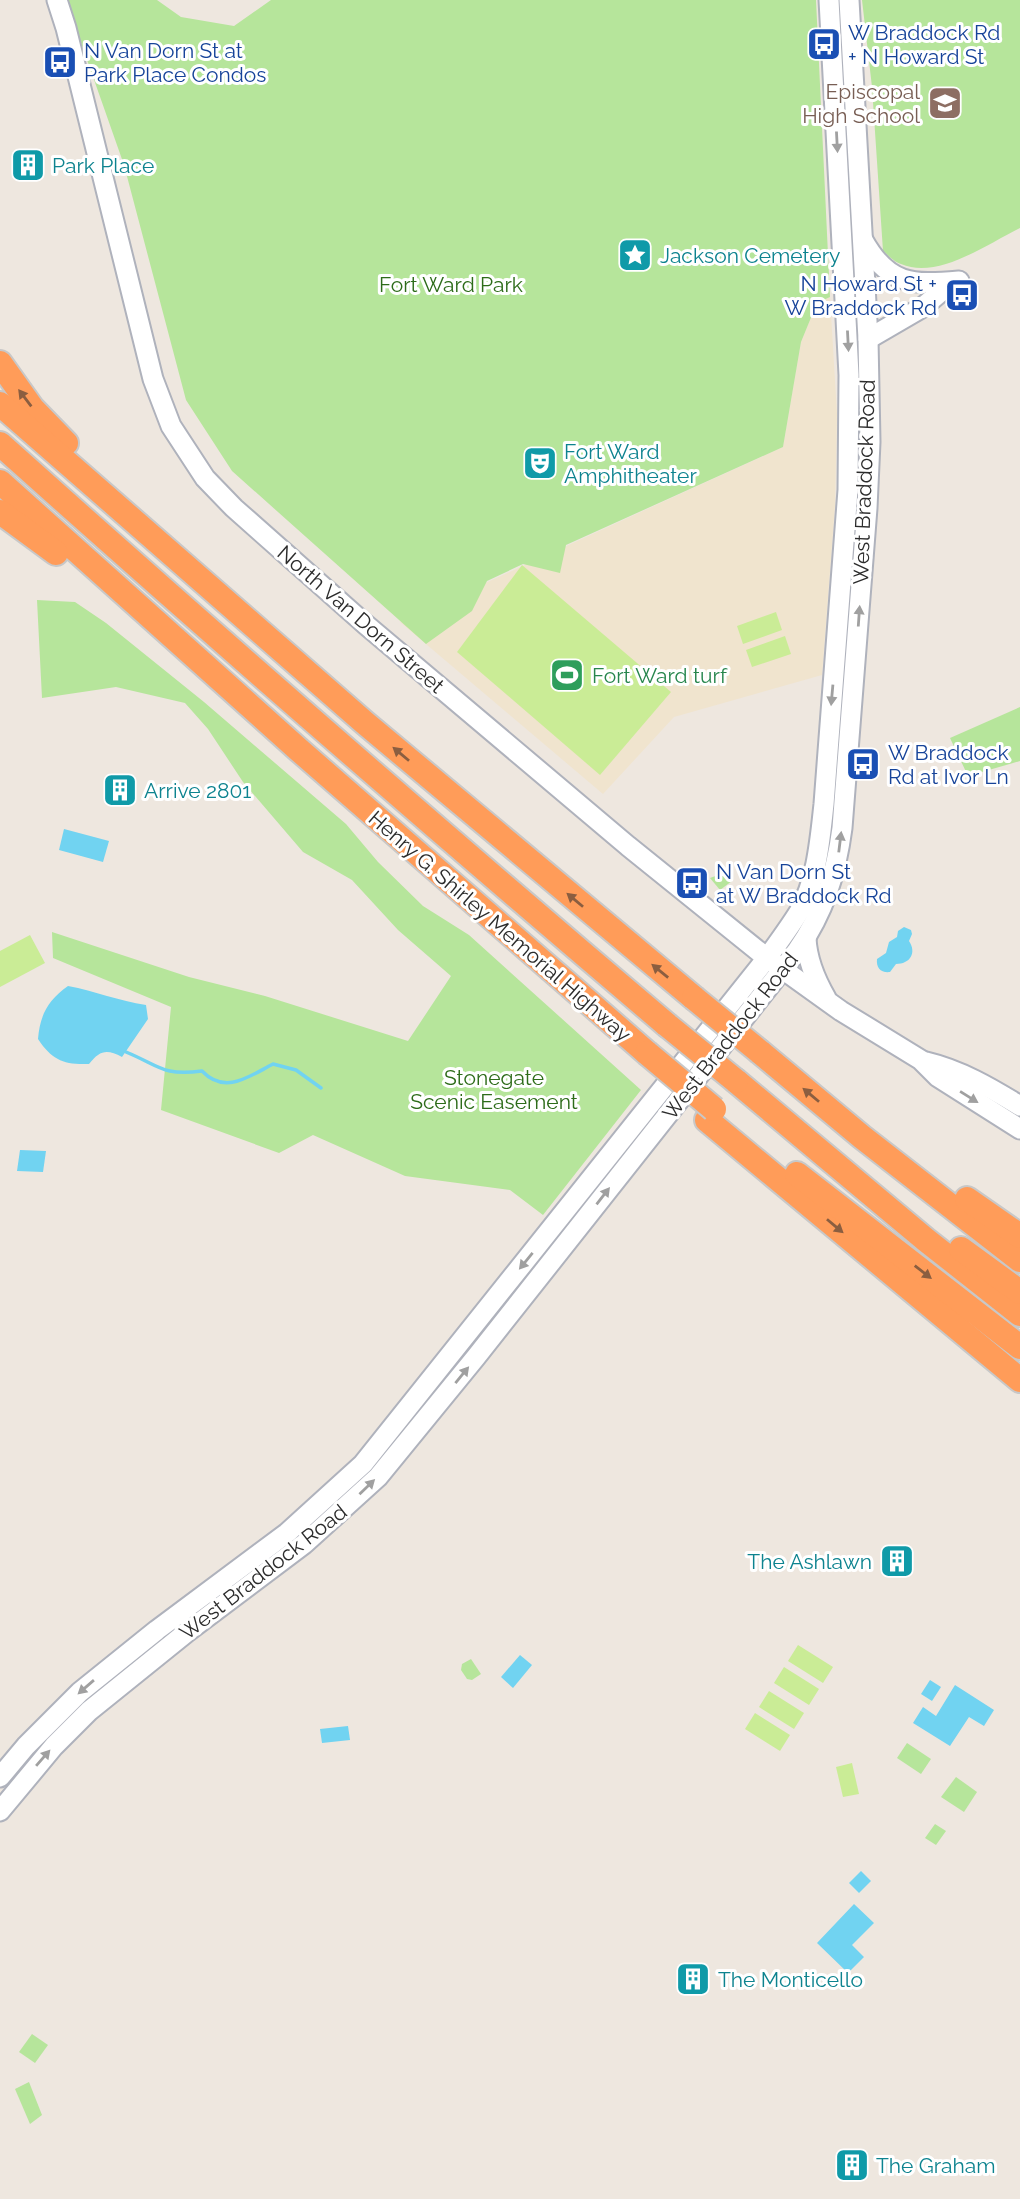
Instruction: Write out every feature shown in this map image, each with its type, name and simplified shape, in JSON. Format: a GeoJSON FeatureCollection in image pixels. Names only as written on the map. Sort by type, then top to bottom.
{"type":"FeatureCollection","features":[{"type":"Feature","properties":{"kind":"highway"},"geometry":{"type":"LineString","coordinates":[[0,363],[32,408],[247,620]]}},
{"type":"Feature","properties":{"kind":"highway"},"geometry":{"type":"LineString","coordinates":[[0,404],[477,818],[862,1137],[1020,1260]]}},
{"type":"Feature","properties":{"kind":"highway"},"geometry":{"type":"LineString","coordinates":[[0,444],[168,596],[446,837],[667,1025],[1020,1314]]}},
{"type":"Feature","properties":{"kind":"highway","name":"Henry G. Shirley Memorial Highway"},"geometry":{"type":"LineString","coordinates":[[0,482],[555,976],[583,1018],[644,1059],[710,1114]]}},
{"type":"Feature","properties":{"kind":"highway"},"geometry":{"type":"LineString","coordinates":[[0,512],[39,539],[210,681],[299,750]]}},
{"type":"Feature","properties":{"kind":"highway"},"geometry":{"type":"LineString","coordinates":[[710,1114],[1020,1347]]}},
{"type":"Feature","properties":{"kind":"highway"},"geometry":{"type":"LineString","coordinates":[[710,1114],[1020,1380]]}},
{"type":"Feature","properties":{"kind":"highway"},"geometry":{"type":"LineString","coordinates":[[786,1123],[1020,1292]]}},
{"type":"Feature","properties":{"kind":"highway"},"geometry":{"type":"LineString","coordinates":[[862,1137],[905,1152],[1020,1236]]}},
{"type":"Feature","properties":{"kind":"main road","name":"North Van Dorn Street"},"geometry":{"type":"LineString","coordinates":[[57,0],[153,379],[171,426],[198,469],[234,508],[376,633],[618,837],[775,964],[828,1002],[922,1060],[938,1077],[1020,1129]]}},
{"type":"Feature","properties":{"kind":"main road","name":"West Braddock Road"},"geometry":{"type":"LineString","coordinates":[[0,1811],[54,1746],[89,1711],[187,1632],[287,1558],[377,1477],[476,1357],[775,964],[800,910],[818,852],[848,490],[849,375],[829,0]]}},
{"type":"Feature","properties":{"kind":"main road","name":"West Braddock Road"},"geometry":{"type":"LineString","coordinates":[[0,1777],[26,1746],[80,1692],[157,1630],[287,1533],[363,1464],[775,964],[806,938],[814,925],[838,861],[842,828],[870,442],[868,339],[849,0]]}},
{"type":"Feature","properties":{"kind":"main road"},"geometry":{"type":"LineString","coordinates":[[862,239],[884,270],[900,279],[917,284],[951,285],[923,307],[868,339]]}},
{"type":"Feature","properties":{"kind":"main road"},"geometry":{"type":"LineString","coordinates":[[806,938],[806,953],[812,971],[828,1002]]}},
{"type":"Feature","properties":{"kind":"main road","name":"North Van Dorn Street"},"geometry":{"type":"LineString","coordinates":[[922,1060],[944,1066],[984,1084],[1020,1106]]}},
{"type":"Feature","properties":{"kind":"shaded area"},"geometry":{"type":"Polygon","coordinates":[[[830,297],[837,414],[835,506],[822,675],[674,717],[603,794],[400,622],[783,447],[801,342],[817,303],[830,297]]]}},
{"type":"Feature","properties":{"kind":"green space","name":"Fort Ward Park"},"geometry":{"type":"Polygon","coordinates":[[[66,0],[157,0],[181,17],[234,26],[271,0],[816,0],[830,297],[817,303],[801,342],[783,447],[566,545],[560,573],[523,564],[487,581],[472,611],[426,644],[232,471],[186,400],[124,165],[66,0]]]}},
{"type":"Feature","properties":{"kind":"green space","name":"Episcopal High School"},"geometry":{"type":"Polygon","coordinates":[[[862,0],[1020,0],[1020,228],[978,251],[931,267],[915,268],[901,264],[883,251],[872,87],[862,0]]]}},
{"type":"Feature","properties":{"kind":"green space","name":"Fort Ward turf"},"geometry":{"type":"Polygon","coordinates":[[[522,565],[671,692],[600,775],[457,652],[522,565]]]}},
{"type":"Feature","properties":{"kind":"green space","name":"Stonegate Scenic Easement"},"geometry":{"type":"Polygon","coordinates":[[[37,600],[75,602],[106,623],[204,702],[346,824],[378,862],[423,906],[469,935],[641,1090],[543,1215],[510,1190],[405,1176],[313,1135],[279,1153],[161,1110],[171,1007],[53,958],[52,932],[189,977],[265,996],[408,1041],[451,976],[398,930],[352,880],[303,852],[243,782],[208,729],[185,703],[116,687],[42,698],[37,600]]]}},
{"type":"Feature","properties":{"kind":"green space"},"geometry":{"type":"Polygon","coordinates":[[[776,612],[782,630],[743,644],[737,626],[776,612]]]}},
{"type":"Feature","properties":{"kind":"green space"},"geometry":{"type":"Polygon","coordinates":[[[785,636],[791,654],[752,667],[746,650],[785,636]]]}},
{"type":"Feature","properties":{"kind":"green space"},"geometry":{"type":"Polygon","coordinates":[[[1020,707],[1020,761],[968,776],[950,738],[1020,707]]]}},
{"type":"Feature","properties":{"kind":"green space"},"geometry":{"type":"Polygon","coordinates":[[[729,871],[732,881],[720,890],[710,878],[729,871]]]}},
{"type":"Feature","properties":{"kind":"green space"},"geometry":{"type":"Polygon","coordinates":[[[30,935],[45,963],[0,987],[0,951],[30,935]]]}},
{"type":"Feature","properties":{"kind":"green space"},"geometry":{"type":"Polygon","coordinates":[[[798,1645],[833,1667],[823,1683],[788,1661],[798,1645]]]}},
{"type":"Feature","properties":{"kind":"green space"},"geometry":{"type":"Polygon","coordinates":[[[471,1659],[481,1674],[472,1680],[467,1679],[461,1670],[462,1664],[471,1659]]]}},
{"type":"Feature","properties":{"kind":"green space"},"geometry":{"type":"Polygon","coordinates":[[[784,1667],[819,1689],[809,1705],[774,1683],[784,1667]]]}},
{"type":"Feature","properties":{"kind":"green space"},"geometry":{"type":"Polygon","coordinates":[[[769,1691],[804,1713],[794,1729],[759,1707],[769,1691]]]}},
{"type":"Feature","properties":{"kind":"green space"},"geometry":{"type":"Polygon","coordinates":[[[755,1713],[790,1735],[780,1751],[745,1729],[755,1713]]]}},
{"type":"Feature","properties":{"kind":"green space"},"geometry":{"type":"Polygon","coordinates":[[[907,1743],[931,1759],[921,1774],[897,1758],[907,1743]]]}},
{"type":"Feature","properties":{"kind":"green space"},"geometry":{"type":"Polygon","coordinates":[[[852,1763],[859,1794],[843,1797],[836,1767],[852,1763]]]}},
{"type":"Feature","properties":{"kind":"green space"},"geometry":{"type":"Polygon","coordinates":[[[956,1777],[977,1792],[964,1812],[941,1797],[956,1777]]]}},
{"type":"Feature","properties":{"kind":"green space"},"geometry":{"type":"Polygon","coordinates":[[[935,1824],[946,1831],[936,1845],[925,1838],[935,1824]]]}},
{"type":"Feature","properties":{"kind":"green space"},"geometry":{"type":"Polygon","coordinates":[[[32,2034],[48,2045],[35,2063],[19,2052],[32,2034]]]}},
{"type":"Feature","properties":{"kind":"green space"},"geometry":{"type":"Polygon","coordinates":[[[29,2082],[42,2115],[30,2124],[15,2089],[29,2082]]]}},
{"type":"Feature","properties":{"kind":"water"},"geometry":{"type":"Polygon","coordinates":[[[64,829],[109,841],[103,862],[59,850],[64,829]]]}},
{"type":"Feature","properties":{"kind":"water"},"geometry":{"type":"Polygon","coordinates":[[[904,927],[911,930],[912,934],[909,941],[911,957],[896,964],[890,972],[882,971],[877,965],[877,959],[886,953],[889,942],[897,937],[898,931],[904,927]]]}},
{"type":"Feature","properties":{"kind":"water"},"geometry":{"type":"Polygon","coordinates":[[[68,986],[146,1005],[148,1019],[122,1057],[104,1052],[89,1064],[72,1063],[59,1060],[43,1046],[38,1039],[43,1015],[55,997],[68,986]]]}},
{"type":"Feature","properties":{"kind":"water"},"geometry":{"type":"Polygon","coordinates":[[[20,1150],[46,1151],[43,1172],[17,1171],[20,1150]]]}},
{"type":"Feature","properties":{"kind":"water"},"geometry":{"type":"Polygon","coordinates":[[[520,1655],[532,1665],[513,1688],[501,1677],[520,1655]]]}},
{"type":"Feature","properties":{"kind":"water"},"geometry":{"type":"Polygon","coordinates":[[[930,1680],[941,1687],[932,1701],[921,1694],[930,1680]]]}},
{"type":"Feature","properties":{"kind":"water"},"geometry":{"type":"Polygon","coordinates":[[[955,1685],[994,1710],[984,1726],[969,1717],[950,1746],[913,1723],[923,1707],[936,1716],[955,1685]]]}},
{"type":"Feature","properties":{"kind":"water"},"geometry":{"type":"Polygon","coordinates":[[[348,1726],[350,1740],[322,1743],[320,1729],[348,1726]]]}},
{"type":"Feature","properties":{"kind":"water"},"geometry":{"type":"Polygon","coordinates":[[[861,1871],[871,1881],[859,1893],[849,1883],[861,1871]]]}},
{"type":"Feature","properties":{"kind":"water"},"geometry":{"type":"Polygon","coordinates":[[[854,1904],[874,1923],[852,1945],[864,1957],[848,1973],[817,1943],[854,1904]]]}},
{"type":"Feature","properties":{"kind":"waterway"},"geometry":{"type":"LineString","coordinates":[[126,1052],[162,1069],[178,1072],[202,1071],[219,1082],[228,1083],[246,1078],[273,1064],[296,1070],[321,1088]]}},
{"type":"Feature","properties":{"kind":"place","name":"W Braddock Rd + N Howard St"},"geometry":{"type":"Point","coordinates":[824,44]}},
{"type":"Feature","properties":{"kind":"place","name":"N Van Dorn St at Park Place Condos"},"geometry":{"type":"Point","coordinates":[60,62]}},
{"type":"Feature","properties":{"kind":"place","name":"Episcopal High School"},"geometry":{"type":"Point","coordinates":[945,103]}},
{"type":"Feature","properties":{"kind":"place","name":"Park Place"},"geometry":{"type":"Point","coordinates":[28,165]}},
{"type":"Feature","properties":{"kind":"place","name":"Jackson Cemetery"},"geometry":{"type":"Point","coordinates":[635,255]}},
{"type":"Feature","properties":{"kind":"place","name":"N Howard St + W Braddock Rd"},"geometry":{"type":"Point","coordinates":[962,295]}},
{"type":"Feature","properties":{"kind":"place","name":"Fort Ward Amphitheater"},"geometry":{"type":"Point","coordinates":[540,463]}},
{"type":"Feature","properties":{"kind":"place","name":"Fort Ward turf"},"geometry":{"type":"Point","coordinates":[567,675]}},
{"type":"Feature","properties":{"kind":"place","name":"W Braddock Rd at Ivor Ln"},"geometry":{"type":"Point","coordinates":[863,764]}},
{"type":"Feature","properties":{"kind":"place","name":"Arrive 2801"},"geometry":{"type":"Point","coordinates":[120,790]}},
{"type":"Feature","properties":{"kind":"place","name":"N Van Dorn St at W Braddock Rd"},"geometry":{"type":"Point","coordinates":[692,883]}},
{"type":"Feature","properties":{"kind":"place","name":"The Ashlawn"},"geometry":{"type":"Point","coordinates":[897,1561]}},
{"type":"Feature","properties":{"kind":"place","name":"The Monticello"},"geometry":{"type":"Point","coordinates":[693,1979]}},
{"type":"Feature","properties":{"kind":"place","name":"The Graham"},"geometry":{"type":"Point","coordinates":[852,2165]}}]}
